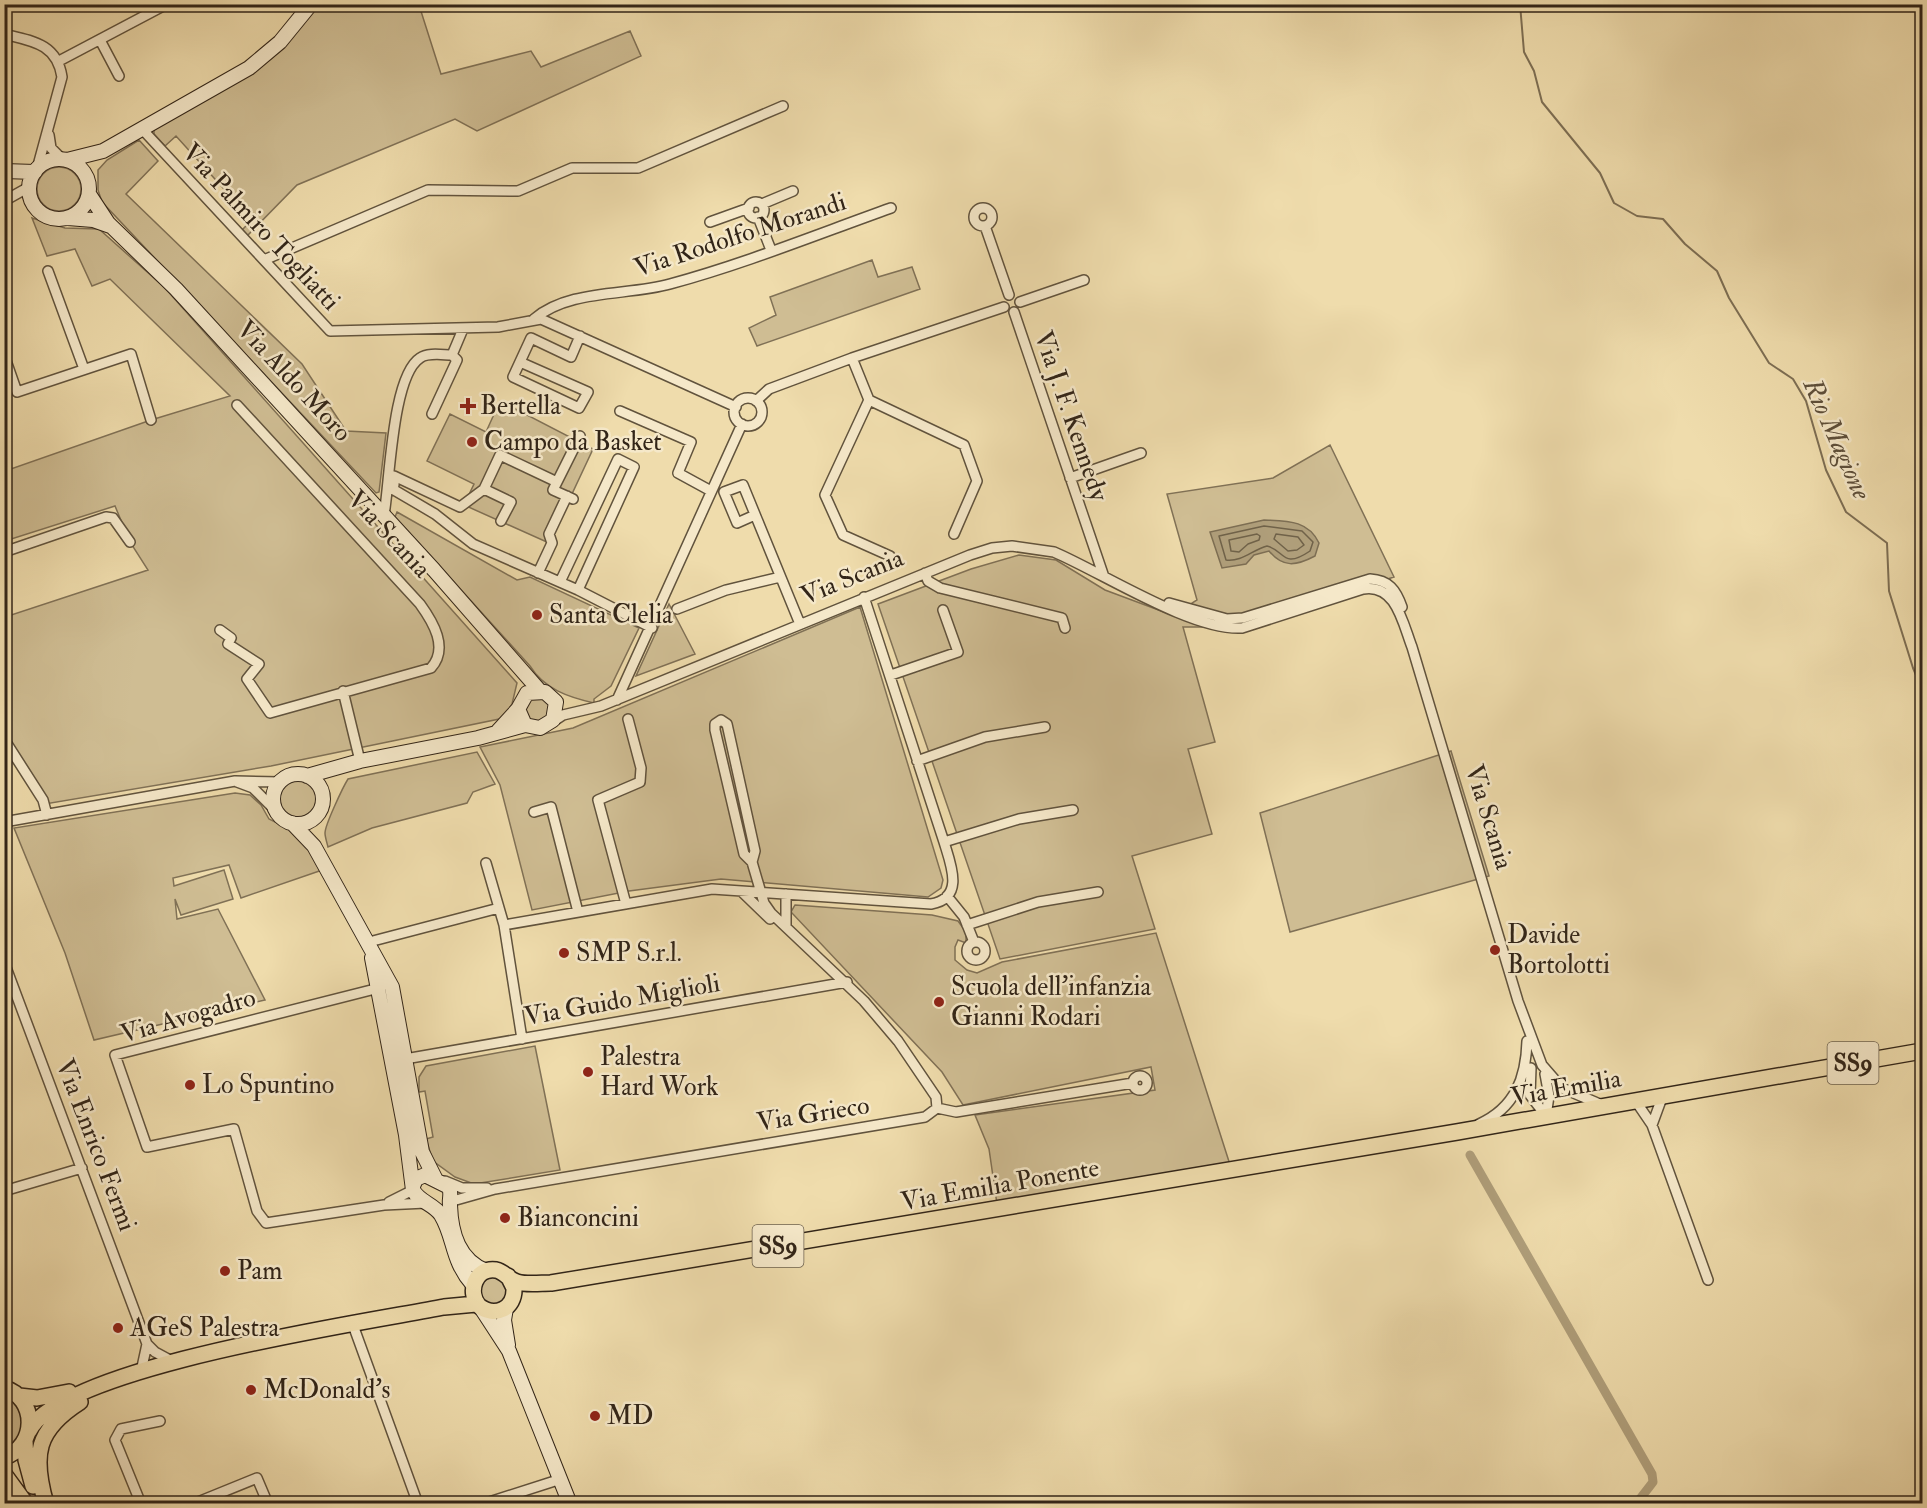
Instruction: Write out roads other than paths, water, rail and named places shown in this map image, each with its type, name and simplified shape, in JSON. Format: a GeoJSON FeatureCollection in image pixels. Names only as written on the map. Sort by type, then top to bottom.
{"type":"FeatureCollection","features":[{"type":"Feature","properties":{"kind":"main road"},"geometry":{"type":"LineString","coordinates":[[4,173],[36,170],[48,161],[64,160],[103,151],[262,59],[280,42],[311,4]]}},
{"type":"Feature","properties":{"kind":"main road"},"geometry":{"type":"LineString","coordinates":[[4,173],[29,190],[35,208],[46,217],[68,218],[82,209],[89,190],[91,169],[103,151]]}},
{"type":"Feature","properties":{"kind":"main road"},"geometry":{"type":"LineString","coordinates":[[64,160],[82,169],[89,190]]}},
{"type":"Feature","properties":{"kind":"main road"},"geometry":{"type":"LineString","coordinates":[[29,190],[36,170]]}},
{"type":"Feature","properties":{"kind":"main road","name":"Via Aldo Moro"},"geometry":{"type":"LineString","coordinates":[[89,190],[101,214],[114,229],[176,289],[434,570],[510,654],[523,674],[539,690]]}},
{"type":"Feature","properties":{"kind":"main road","name":"Via Aldo Moro"},"geometry":{"type":"LineString","coordinates":[[68,218],[93,220],[114,229]]}},
{"type":"Feature","properties":{"kind":"main road"},"geometry":{"type":"LineString","coordinates":[[523,674],[520,703],[525,725]]}},
{"type":"Feature","properties":{"kind":"main road"},"geometry":{"type":"LineString","coordinates":[[497,732],[520,703],[533,691],[539,690],[556,702],[555,715],[550,724]]}},
{"type":"Feature","properties":{"kind":"main road","name":"Via Scania"},"geometry":{"type":"LineString","coordinates":[[280,782],[293,775],[307,776],[353,762],[525,725],[540,729],[550,724]]}},
{"type":"Feature","properties":{"kind":"main road"},"geometry":{"type":"LineString","coordinates":[[353,762],[334,774],[316,817],[316,839],[323,861],[392,987],[413,1188],[416,1196],[431,1205],[442,1217],[473,1298],[509,1351],[570,1503]]}},
{"type":"Feature","properties":{"kind":"main road"},"geometry":{"type":"LineString","coordinates":[[307,776],[319,785],[323,801]]}},
{"type":"Feature","properties":{"kind":"main road"},"geometry":{"type":"LineString","coordinates":[[277,812],[273,796],[280,782]]}},
{"type":"Feature","properties":{"kind":"main road","name":"Via Scania"},"geometry":{"type":"LineString","coordinates":[[277,812],[309,840],[323,861]]}},
{"type":"Feature","properties":{"kind":"main road"},"geometry":{"type":"LineString","coordinates":[[292,823],[305,823],[316,817]]}},
{"type":"Feature","properties":{"kind":"main road"},"geometry":{"type":"LineString","coordinates":[[369,942],[423,1159],[436,1179],[450,1190],[451,1221],[461,1254],[473,1266],[486,1271],[498,1270],[508,1276],[514,1288],[504,1320],[509,1351]]}},
{"type":"Feature","properties":{"kind":"main road","name":"Via Emilia"},"geometry":{"type":"LineString","coordinates":[[1456,1132],[1923,1051]]}},
{"type":"Feature","properties":{"kind":"main road","name":"Via Emilia Ponente"},"geometry":{"type":"LineString","coordinates":[[551,1283],[1456,1132]]}},
{"type":"Feature","properties":{"kind":"main road"},"geometry":{"type":"LineString","coordinates":[[413,1188],[416,1179],[422,1175],[436,1179]]}},
{"type":"Feature","properties":{"kind":"main road"},"geometry":{"type":"LineString","coordinates":[[431,1205],[443,1207],[449,1202]]}},
{"type":"Feature","properties":{"kind":"main road"},"geometry":{"type":"LineString","coordinates":[[473,1298],[486,1271]]}},
{"type":"Feature","properties":{"kind":"main road","name":"SS9"},"geometry":{"type":"LineString","coordinates":[[508,1276],[517,1282],[551,1283]]}},
{"type":"Feature","properties":{"kind":"main road","name":"SS9"},"geometry":{"type":"LineString","coordinates":[[510,1303],[551,1283]]}},
{"type":"Feature","properties":{"kind":"main road"},"geometry":{"type":"LineString","coordinates":[[4,1388],[19,1396],[37,1398],[63,1394],[141,1369],[212,1352],[353,1325],[473,1298]]}},
{"type":"Feature","properties":{"kind":"main road"},"geometry":{"type":"LineString","coordinates":[[4,1458],[18,1450],[46,1411],[66,1398],[168,1359],[443,1300],[473,1298],[494,1312],[510,1303]]}},
{"type":"Feature","properties":{"kind":"main road"},"geometry":{"type":"LineString","coordinates":[[46,1503],[38,1470],[38,1454],[48,1428],[64,1412],[81,1401],[141,1369]]}},
{"type":"Feature","properties":{"kind":"main road"},"geometry":{"type":"LineString","coordinates":[[19,1396],[29,1414],[28,1472],[39,1503]]}},
{"type":"Feature","properties":{"kind":"main road"},"geometry":{"type":"LineString","coordinates":[[4,1474],[26,1503]]}},
{"type":"Feature","properties":{"kind":"street"},"geometry":{"type":"LineString","coordinates":[[59,61],[167,4]]}},
{"type":"Feature","properties":{"kind":"street"},"geometry":{"type":"LineString","coordinates":[[4,34],[36,42],[51,52],[59,61],[62,77],[36,170]]}},
{"type":"Feature","properties":{"kind":"street"},"geometry":{"type":"LineString","coordinates":[[100,40],[119,76]]}},
{"type":"Feature","properties":{"kind":"street"},"geometry":{"type":"LineString","coordinates":[[264,260],[428,190],[518,191],[572,168],[638,168],[783,106]]}},
{"type":"Feature","properties":{"kind":"street","name":"Via Palmiro Togliatti"},"geometry":{"type":"LineString","coordinates":[[142,129],[330,332],[498,327],[534,319]]}},
{"type":"Feature","properties":{"kind":"street"},"geometry":{"type":"LineString","coordinates":[[48,132],[51,148],[64,160]]}},
{"type":"Feature","properties":{"kind":"street"},"geometry":{"type":"LineString","coordinates":[[4,201],[29,190]]}},
{"type":"Feature","properties":{"kind":"street"},"geometry":{"type":"LineString","coordinates":[[710,222],[748,208],[753,202],[762,204],[794,190]]}},
{"type":"Feature","properties":{"kind":"street"},"geometry":{"type":"LineString","coordinates":[[758,217],[764,212],[762,204]]}},
{"type":"Feature","properties":{"kind":"street"},"geometry":{"type":"LineString","coordinates":[[748,208],[750,214],[758,217],[771,250]]}},
{"type":"Feature","properties":{"kind":"street","name":"Via Rodolfo Morandi"},"geometry":{"type":"LineString","coordinates":[[534,319],[546,311],[572,301],[669,284],[891,208]]}},
{"type":"Feature","properties":{"kind":"street"},"geometry":{"type":"LineString","coordinates":[[985,226],[1009,295]]}},
{"type":"Feature","properties":{"kind":"street"},"geometry":{"type":"LineString","coordinates":[[48,271],[84,369]]}},
{"type":"Feature","properties":{"kind":"street"},"geometry":{"type":"LineString","coordinates":[[1020,302],[1084,280]]}},
{"type":"Feature","properties":{"kind":"street"},"geometry":{"type":"LineString","coordinates":[[1009,295],[1016,296],[1020,302],[1019,308],[1014,312],[1007,311],[1004,307],[1004,300],[1009,295]]}},
{"type":"Feature","properties":{"kind":"street"},"geometry":{"type":"LineString","coordinates":[[756,401],[769,388],[1004,307]]}},
{"type":"Feature","properties":{"kind":"street","name":"Via J. F. Kennedy"},"geometry":{"type":"LineString","coordinates":[[1014,312],[1100,562],[1102,574]]}},
{"type":"Feature","properties":{"kind":"street"},"geometry":{"type":"LineString","coordinates":[[534,319],[549,322],[736,407]]}},
{"type":"Feature","properties":{"kind":"street"},"geometry":{"type":"LineString","coordinates":[[452,355],[463,329]]}},
{"type":"Feature","properties":{"kind":"street"},"geometry":{"type":"LineString","coordinates":[[520,362],[588,392],[579,408],[513,377],[531,338],[571,357],[580,336]]}},
{"type":"Feature","properties":{"kind":"street"},"geometry":{"type":"LineString","coordinates":[[4,355],[17,392],[131,354],[151,420]]}},
{"type":"Feature","properties":{"kind":"street"},"geometry":{"type":"LineString","coordinates":[[391,491],[397,402],[413,365],[420,358],[428,355],[452,355],[457,360],[432,414]]}},
{"type":"Feature","properties":{"kind":"street"},"geometry":{"type":"LineString","coordinates":[[852,358],[869,400],[964,445],[977,481],[954,534]]}},
{"type":"Feature","properties":{"kind":"street"},"geometry":{"type":"LineString","coordinates":[[744,399],[756,401],[762,411],[760,419],[752,426],[742,424],[735,414],[736,407],[744,399]]}},
{"type":"Feature","properties":{"kind":"street"},"geometry":{"type":"LineString","coordinates":[[869,400],[825,495],[843,535],[890,556]]}},
{"type":"Feature","properties":{"kind":"street","name":"Via Scania"},"geometry":{"type":"LineString","coordinates":[[220,630],[231,638],[228,644],[259,664],[247,679],[270,713],[431,668],[438,658],[435,629],[420,604],[237,405]]}},
{"type":"Feature","properties":{"kind":"street"},"geometry":{"type":"LineString","coordinates":[[620,411],[691,442],[678,472],[711,491]]}},
{"type":"Feature","properties":{"kind":"street"},"geometry":{"type":"LineString","coordinates":[[617,700],[652,628],[742,424]]}},
{"type":"Feature","properties":{"kind":"street"},"geometry":{"type":"LineString","coordinates":[[538,573],[552,543],[549,534],[570,497],[553,490],[580,436]]}},
{"type":"Feature","properties":{"kind":"street"},"geometry":{"type":"LineString","coordinates":[[1070,478],[1141,453]]}},
{"type":"Feature","properties":{"kind":"street"},"geometry":{"type":"LineString","coordinates":[[379,510],[391,491],[394,476],[459,507],[484,489],[500,455],[557,482]]}},
{"type":"Feature","properties":{"kind":"street"},"geometry":{"type":"LineString","coordinates":[[560,582],[618,459],[634,467],[578,590]]}},
{"type":"Feature","properties":{"kind":"street"},"geometry":{"type":"LineString","coordinates":[[484,489],[512,502],[501,521]]}},
{"type":"Feature","properties":{"kind":"street"},"geometry":{"type":"LineString","coordinates":[[391,491],[435,514],[473,544],[578,590],[652,628]]}},
{"type":"Feature","properties":{"kind":"street"},"geometry":{"type":"LineString","coordinates":[[755,515],[800,624]]}},
{"type":"Feature","properties":{"kind":"street"},"geometry":{"type":"LineString","coordinates":[[4,552],[106,518],[113,518],[130,542]]}},
{"type":"Feature","properties":{"kind":"street"},"geometry":{"type":"LineString","coordinates":[[1084,565],[1091,549],[1089,534]]}},
{"type":"Feature","properties":{"kind":"street","name":"Via Scania"},"geometry":{"type":"LineString","coordinates":[[550,724],[563,715],[617,700],[864,597],[992,548],[1012,546],[1054,552],[1146,596],[1214,616],[1234,619],[1362,579],[1381,580],[1394,590],[1398,598],[1518,1001],[1549,1087],[1546,1116]]}},
{"type":"Feature","properties":{"kind":"street"},"geometry":{"type":"LineString","coordinates":[[925,573],[928,581],[940,588],[1062,618],[1065,628]]}},
{"type":"Feature","properties":{"kind":"street"},"geometry":{"type":"LineString","coordinates":[[677,609],[726,590],[780,577]]}},
{"type":"Feature","properties":{"kind":"street"},"geometry":{"type":"LineString","coordinates":[[504,925],[712,889],[931,904],[938,903],[947,896],[954,884],[954,876],[864,597]]}},
{"type":"Feature","properties":{"kind":"street"},"geometry":{"type":"LineString","coordinates":[[891,675],[958,652],[943,610]]}},
{"type":"Feature","properties":{"kind":"street"},"geometry":{"type":"LineString","coordinates":[[343,691],[353,762]]}},
{"type":"Feature","properties":{"kind":"street"},"geometry":{"type":"LineString","coordinates":[[556,702],[578,710]]}},
{"type":"Feature","properties":{"kind":"street"},"geometry":{"type":"LineString","coordinates":[[626,904],[598,800],[634,787],[640,782],[641,768],[628,719]]}},
{"type":"Feature","properties":{"kind":"street"},"geometry":{"type":"LineString","coordinates":[[752,862],[755,851],[740,778],[727,724],[721,720],[715,724],[716,736],[744,854],[752,862],[761,892],[771,913],[847,982],[883,1021],[918,1067],[936,1097],[937,1108]]}},
{"type":"Feature","properties":{"kind":"street"},"geometry":{"type":"LineString","coordinates":[[917,761],[985,737],[1045,727]]}},
{"type":"Feature","properties":{"kind":"street"},"geometry":{"type":"LineString","coordinates":[[4,739],[44,800],[47,814]]}},
{"type":"Feature","properties":{"kind":"street","name":"Via Scania"},"geometry":{"type":"LineString","coordinates":[[4,822],[235,781],[280,782]]}},
{"type":"Feature","properties":{"kind":"street","name":"Via Scania"},"geometry":{"type":"LineString","coordinates":[[248,783],[277,812]]}},
{"type":"Feature","properties":{"kind":"street"},"geometry":{"type":"LineString","coordinates":[[534,812],[551,807],[578,912]]}},
{"type":"Feature","properties":{"kind":"street"},"geometry":{"type":"LineString","coordinates":[[944,842],[1019,819],[1073,810]]}},
{"type":"Feature","properties":{"kind":"street"},"geometry":{"type":"LineString","coordinates":[[486,863],[504,925],[522,1039]]}},
{"type":"Feature","properties":{"kind":"street"},"geometry":{"type":"LineString","coordinates":[[741,891],[772,921],[786,926]]}},
{"type":"Feature","properties":{"kind":"street"},"geometry":{"type":"LineString","coordinates":[[967,925],[1038,902],[1098,892]]}},
{"type":"Feature","properties":{"kind":"street"},"geometry":{"type":"LineString","coordinates":[[786,894],[786,926]]}},
{"type":"Feature","properties":{"kind":"street"},"geometry":{"type":"LineString","coordinates":[[947,896],[967,925],[974,942]]}},
{"type":"Feature","properties":{"kind":"street"},"geometry":{"type":"LineString","coordinates":[[369,942],[499,908]]}},
{"type":"Feature","properties":{"kind":"street","name":"Via Enrico Fermi"},"geometry":{"type":"LineString","coordinates":[[4,962],[147,1344]]}},
{"type":"Feature","properties":{"kind":"street","name":"Via Guido Miglioli"},"geometry":{"type":"LineString","coordinates":[[399,1061],[847,982]]}},
{"type":"Feature","properties":{"kind":"street","name":"Via Avogadro"},"geometry":{"type":"LineString","coordinates":[[379,988],[115,1055],[147,1147],[234,1129],[257,1211],[266,1223],[384,1205]]}},
{"type":"Feature","properties":{"kind":"street","name":"Via Scania"},"geometry":{"type":"LineString","coordinates":[[1518,1001],[1531,1065],[1528,1091],[1532,1100],[1546,1116]]}},
{"type":"Feature","properties":{"kind":"street","name":"Via Scania"},"geometry":{"type":"LineString","coordinates":[[1456,1132],[1494,1117],[1507,1105],[1516,1093],[1525,1073],[1527,1041]]}},
{"type":"Feature","properties":{"kind":"street","name":"Via Scania"},"geometry":{"type":"LineString","coordinates":[[1542,1065],[1562,1088],[1605,1106]]}},
{"type":"Feature","properties":{"kind":"street","name":"Via Grieco"},"geometry":{"type":"LineString","coordinates":[[495,1188],[926,1117],[937,1108],[956,1112],[1133,1083]]}},
{"type":"Feature","properties":{"kind":"street"},"geometry":{"type":"LineString","coordinates":[[1652,1125],[1663,1095]]}},
{"type":"Feature","properties":{"kind":"street"},"geometry":{"type":"LineString","coordinates":[[1635,1100],[1652,1125],[1708,1280]]}},
{"type":"Feature","properties":{"kind":"street"},"geometry":{"type":"LineString","coordinates":[[4,1191],[82,1168]]}},
{"type":"Feature","properties":{"kind":"street"},"geometry":{"type":"LineString","coordinates":[[436,1179],[462,1188],[495,1188]]}},
{"type":"Feature","properties":{"kind":"street"},"geometry":{"type":"LineString","coordinates":[[384,1205],[413,1188]]}},
{"type":"Feature","properties":{"kind":"street"},"geometry":{"type":"LineString","coordinates":[[449,1202],[495,1188]]}},
{"type":"Feature","properties":{"kind":"street"},"geometry":{"type":"LineString","coordinates":[[384,1205],[431,1205]]}},
{"type":"Feature","properties":{"kind":"street"},"geometry":{"type":"LineString","coordinates":[[353,1325],[418,1503]]}},
{"type":"Feature","properties":{"kind":"street"},"geometry":{"type":"LineString","coordinates":[[147,1344],[155,1352],[168,1359]]}},
{"type":"Feature","properties":{"kind":"street"},"geometry":{"type":"LineString","coordinates":[[141,1369],[147,1344]]}},
{"type":"Feature","properties":{"kind":"street"},"geometry":{"type":"LineString","coordinates":[[141,1503],[115,1440],[121,1429],[159,1421]]}},
{"type":"Feature","properties":{"kind":"street"},"geometry":{"type":"LineString","coordinates":[[193,1503],[257,1478],[268,1503]]}},
{"type":"Feature","properties":{"kind":"street"},"geometry":{"type":"LineString","coordinates":[[483,1503],[561,1479]]}},
{"type":"Feature","properties":{"kind":"water"},"geometry":{"type":"Polygon","coordinates":[[[1264,520],[1296,523],[1309,530],[1319,543],[1315,556],[1290,564],[1274,557],[1269,551],[1254,555],[1246,564],[1222,568],[1210,532],[1264,520]]]}},
{"type":"Feature","properties":{"kind":"waterway","name":"Rio Magione"},"geometry":{"type":"LineString","coordinates":[[1520,4],[1524,52],[1534,71],[1542,102],[1600,173],[1614,203],[1637,216],[1663,219],[1685,244],[1717,271],[1729,298],[1769,363],[1793,379],[1806,401],[1826,470],[1846,512],[1887,543],[1889,591],[1913,668],[1922,689]]}},
{"type":"Feature","properties":{"kind":"waterway"},"geometry":{"type":"LineString","coordinates":[[1470,1155],[1652,1474],[1653,1482],[1636,1504]]}},
{"type":"Feature","properties":{"kind":"place","name":"Bertella"},"geometry":{"type":"Point","coordinates":[468,406]}},
{"type":"Feature","properties":{"kind":"place","name":"Campo da Basket"},"geometry":{"type":"Point","coordinates":[472,442]}},
{"type":"Feature","properties":{"kind":"place","name":"Santa Clelia"},"geometry":{"type":"Point","coordinates":[537,615]}},
{"type":"Feature","properties":{"kind":"place","name":"Davide Bortolotti"},"geometry":{"type":"Point","coordinates":[1495,950]}},
{"type":"Feature","properties":{"kind":"place","name":"SMP S.r.l."},"geometry":{"type":"Point","coordinates":[564,953]}},
{"type":"Feature","properties":{"kind":"place","name":"Scuola dell'infanzia Gianni Rodari"},"geometry":{"type":"Point","coordinates":[939,1002]}},
{"type":"Feature","properties":{"kind":"place","name":"Palestra Hard Work"},"geometry":{"type":"Point","coordinates":[588,1072]}},
{"type":"Feature","properties":{"kind":"place","name":"Lo Spuntino"},"geometry":{"type":"Point","coordinates":[190,1085]}},
{"type":"Feature","properties":{"kind":"place","name":"Bianconcini"},"geometry":{"type":"Point","coordinates":[505,1218]}},
{"type":"Feature","properties":{"kind":"place","name":"Pam"},"geometry":{"type":"Point","coordinates":[225,1271]}},
{"type":"Feature","properties":{"kind":"place","name":"AGeS Palestra"},"geometry":{"type":"Point","coordinates":[118,1328]}},
{"type":"Feature","properties":{"kind":"place","name":"McDonald's"},"geometry":{"type":"Point","coordinates":[251,1390]}},
{"type":"Feature","properties":{"kind":"place","name":"MD"},"geometry":{"type":"Point","coordinates":[595,1416]}}]}
